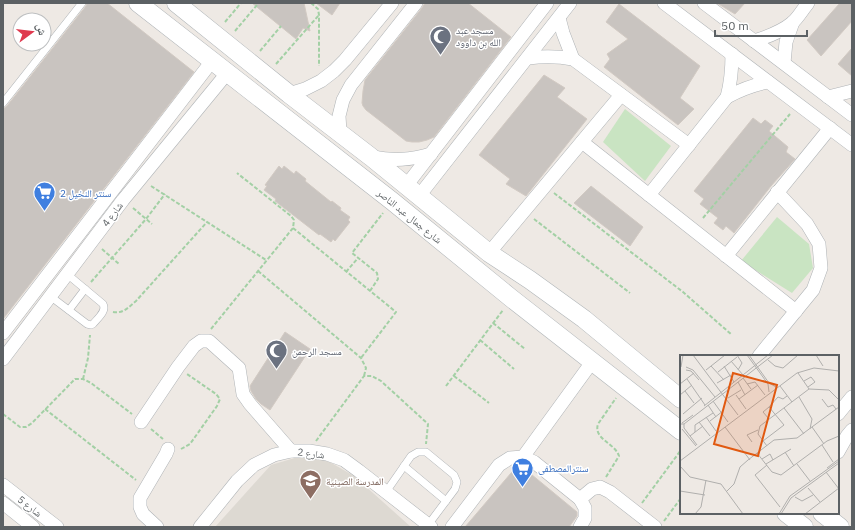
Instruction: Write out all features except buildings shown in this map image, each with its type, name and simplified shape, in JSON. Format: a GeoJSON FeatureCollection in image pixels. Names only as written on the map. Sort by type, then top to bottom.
{"type":"FeatureCollection","features":[{"type":"Feature","properties":{"kind":"main road","name":"شارع جمال عبد الناصر"},"geometry":{"type":"LineString","coordinates":[[138,3],[392,201],[511,298],[680,430]]}},
{"type":"Feature","properties":{"kind":"main road"},"geometry":{"type":"LineString","coordinates":[[176,3],[289,94],[340,132],[489,253],[530,280],[584,319],[680,398]]}},
{"type":"Feature","properties":{"kind":"main road"},"geometry":{"type":"LineString","coordinates":[[569,342],[577,341],[584,335],[586,327],[584,319]]}},
{"type":"Feature","properties":{"kind":"main road"},"geometry":{"type":"LineString","coordinates":[[619,383],[614,372],[616,365],[622,360],[630,359],[637,362]]}},
{"type":"Feature","properties":{"kind":"main road"},"geometry":{"type":"LineString","coordinates":[[787,514],[804,527]]}},
{"type":"Feature","properties":{"kind":"street"},"geometry":{"type":"LineString","coordinates":[[289,94],[305,89],[321,81],[334,71],[345,60],[392,3]]}},
{"type":"Feature","properties":{"kind":"street"},"geometry":{"type":"LineString","coordinates":[[340,132],[339,116],[343,100],[351,86],[416,3]]}},
{"type":"Feature","properties":{"kind":"street"},"geometry":{"type":"LineString","coordinates":[[413,191],[431,154],[547,3]]}},
{"type":"Feature","properties":{"kind":"street"},"geometry":{"type":"LineString","coordinates":[[413,191],[528,58],[570,3]]}},
{"type":"Feature","properties":{"kind":"street"},"geometry":{"type":"LineString","coordinates":[[664,3],[852,145]]}},
{"type":"Feature","properties":{"kind":"street"},"geometry":{"type":"LineString","coordinates":[[704,3],[852,115]]}},
{"type":"Feature","properties":{"kind":"street"},"geometry":{"type":"LineString","coordinates":[[784,63],[786,42],[793,22],[808,3]]}},
{"type":"Feature","properties":{"kind":"street"},"geometry":{"type":"LineString","coordinates":[[559,18],[573,59]]}},
{"type":"Feature","properties":{"kind":"street"},"geometry":{"type":"LineString","coordinates":[[754,41],[774,34],[793,22]]}},
{"type":"Feature","properties":{"kind":"street"},"geometry":{"type":"LineString","coordinates":[[649,195],[727,97],[732,69],[732,54]]}},
{"type":"Feature","properties":{"kind":"street"},"geometry":{"type":"LineString","coordinates":[[528,58],[558,56],[573,59],[689,145]]}},
{"type":"Feature","properties":{"kind":"street","name":"شارع 4"},"geometry":{"type":"LineString","coordinates":[[3,333],[212,61]]}},
{"type":"Feature","properties":{"kind":"street"},"geometry":{"type":"LineString","coordinates":[[334,71],[351,86]]}},
{"type":"Feature","properties":{"kind":"street","name":"شارع 4"},"geometry":{"type":"LineString","coordinates":[[3,359],[123,200],[228,72]]}},
{"type":"Feature","properties":{"kind":"street"},"geometry":{"type":"LineString","coordinates":[[727,97],[754,85],[768,82]]}},
{"type":"Feature","properties":{"kind":"street"},"geometry":{"type":"LineString","coordinates":[[828,97],[852,91]]}},
{"type":"Feature","properties":{"kind":"street"},"geometry":{"type":"LineString","coordinates":[[489,253],[621,95]]}},
{"type":"Feature","properties":{"kind":"street"},"geometry":{"type":"LineString","coordinates":[[726,256],[830,128]]}},
{"type":"Feature","properties":{"kind":"street"},"geometry":{"type":"LineString","coordinates":[[582,142],[796,311]]}},
{"type":"Feature","properties":{"kind":"street"},"geometry":{"type":"LineString","coordinates":[[371,157],[387,160],[402,160],[431,154]]}},
{"type":"Feature","properties":{"kind":"street"},"geometry":{"type":"LineString","coordinates":[[760,355],[813,290],[821,268],[819,244],[807,224],[777,192]]}},
{"type":"Feature","properties":{"kind":"street"},"geometry":{"type":"LineString","coordinates":[[141,422],[194,346],[201,341],[209,341],[239,368],[243,394],[246,399],[291,451]]}},
{"type":"Feature","properties":{"kind":"street"},"geometry":{"type":"LineString","coordinates":[[523,457],[592,362]]}},
{"type":"Feature","properties":{"kind":"street"},"geometry":{"type":"LineString","coordinates":[[839,413],[852,396]]}},
{"type":"Feature","properties":{"kind":"street"},"geometry":{"type":"LineString","coordinates":[[839,450],[852,430]]}},
{"type":"Feature","properties":{"kind":"street"},"geometry":{"type":"LineString","coordinates":[[157,527],[142,514],[140,498],[168,449]]}},
{"type":"Feature","properties":{"kind":"street","name":"شارع 2"},"geometry":{"type":"LineString","coordinates":[[200,527],[238,481],[254,465],[274,455],[291,451],[309,451],[327,454],[344,460],[429,526]]}},
{"type":"Feature","properties":{"kind":"street"},"geometry":{"type":"LineString","coordinates":[[452,527],[499,465],[510,458],[523,457],[534,462],[580,499],[585,508],[585,518],[580,527]]}},
{"type":"Feature","properties":{"kind":"street","name":"شارع 5"},"geometry":{"type":"LineString","coordinates":[[3,485],[57,527]]}},
{"type":"Feature","properties":{"kind":"street"},"geometry":{"type":"LineString","coordinates":[[580,499],[592,489],[600,486],[635,512],[659,524]]}},
{"type":"Feature","properties":{"kind":"street","name":"شارع 5"},"geometry":{"type":"LineString","coordinates":[[3,503],[29,526]]}},
{"type":"Feature","properties":{"kind":"street"},"geometry":{"type":"LineString","coordinates":[[29,526],[37,512]]}},
{"type":"Feature","properties":{"kind":"lane"},"geometry":{"type":"LineString","coordinates":[[3,103],[82,3]]}},
{"type":"Feature","properties":{"kind":"lane"},"geometry":{"type":"LineString","coordinates":[[50,296],[87,324],[93,324],[104,310],[103,304],[67,274]]}},
{"type":"Feature","properties":{"kind":"lane"},"geometry":{"type":"LineString","coordinates":[[69,310],[85,290]]}},
{"type":"Feature","properties":{"kind":"lane"},"geometry":{"type":"LineString","coordinates":[[386,492],[411,456],[418,452],[426,452],[454,475],[457,482],[455,489],[429,526]]}},
{"type":"Feature","properties":{"kind":"lane"},"geometry":{"type":"LineString","coordinates":[[404,466],[446,501]]}},
{"type":"Feature","properties":{"kind":"path"},"geometry":{"type":"LineString","coordinates":[[220,38],[241,3]]}},
{"type":"Feature","properties":{"kind":"path"},"geometry":{"type":"LineString","coordinates":[[311,3],[318,9],[319,15],[319,59],[321,81]]}},
{"type":"Feature","properties":{"kind":"path"},"geometry":{"type":"LineString","coordinates":[[220,38],[257,5]]}},
{"type":"Feature","properties":{"kind":"path"},"geometry":{"type":"LineString","coordinates":[[266,75],[319,15]]}},
{"type":"Feature","properties":{"kind":"path"},"geometry":{"type":"LineString","coordinates":[[250,62],[281,26]]}},
{"type":"Feature","properties":{"kind":"path"},"geometry":{"type":"LineString","coordinates":[[703,218],[798,104]]}},
{"type":"Feature","properties":{"kind":"path"},"geometry":{"type":"LineString","coordinates":[[201,341],[293,228],[294,220],[291,216],[237,173]]}},
{"type":"Feature","properties":{"kind":"path"},"geometry":{"type":"LineString","coordinates":[[140,179],[266,260]]}},
{"type":"Feature","properties":{"kind":"path"},"geometry":{"type":"LineString","coordinates":[[545,186],[683,292],[732,335]]}},
{"type":"Feature","properties":{"kind":"path"},"geometry":{"type":"LineString","coordinates":[[85,290],[146,219],[165,194]]}},
{"type":"Feature","properties":{"kind":"path"},"geometry":{"type":"LineString","coordinates":[[123,200],[152,224]]}},
{"type":"Feature","properties":{"kind":"path"},"geometry":{"type":"LineString","coordinates":[[370,291],[378,279],[377,273],[352,253],[392,201]]}},
{"type":"Feature","properties":{"kind":"path"},"geometry":{"type":"LineString","coordinates":[[524,212],[630,293]]}},
{"type":"Feature","properties":{"kind":"path"},"geometry":{"type":"LineString","coordinates":[[104,310],[117,313],[126,310],[136,301],[207,222]]}},
{"type":"Feature","properties":{"kind":"path"},"geometry":{"type":"LineString","coordinates":[[293,228],[396,312],[361,358]]}},
{"type":"Feature","properties":{"kind":"path"},"geometry":{"type":"LineString","coordinates":[[92,241],[119,264]]}},
{"type":"Feature","properties":{"kind":"path"},"geometry":{"type":"LineString","coordinates":[[346,272],[358,258]]}},
{"type":"Feature","properties":{"kind":"path"},"geometry":{"type":"LineString","coordinates":[[258,271],[361,358],[366,368],[364,376],[309,451]]}},
{"type":"Feature","properties":{"kind":"path"},"geometry":{"type":"LineString","coordinates":[[446,386],[511,298]]}},
{"type":"Feature","properties":{"kind":"path"},"geometry":{"type":"LineString","coordinates":[[493,323],[525,349]]}},
{"type":"Feature","properties":{"kind":"path"},"geometry":{"type":"LineString","coordinates":[[83,379],[88,358],[91,325]]}},
{"type":"Feature","properties":{"kind":"path"},"geometry":{"type":"LineString","coordinates":[[480,340],[514,369]]}},
{"type":"Feature","properties":{"kind":"path"},"geometry":{"type":"LineString","coordinates":[[3,414],[20,427],[26,427],[32,423],[76,379],[83,379],[91,383],[112,399],[167,443],[168,449],[182,448],[190,444],[217,406],[220,399],[216,394],[178,367]]}},
{"type":"Feature","properties":{"kind":"path"},"geometry":{"type":"LineString","coordinates":[[364,376],[372,376],[381,381],[428,424],[426,452]]}},
{"type":"Feature","properties":{"kind":"path"},"geometry":{"type":"LineString","coordinates":[[454,376],[489,403]]}},
{"type":"Feature","properties":{"kind":"path"},"geometry":{"type":"LineString","coordinates":[[600,486],[619,456],[618,451],[599,435],[597,429],[598,424],[619,383]]}},
{"type":"Feature","properties":{"kind":"path"},"geometry":{"type":"LineString","coordinates":[[45,409],[146,488]]}},
{"type":"Feature","properties":{"kind":"path"},"geometry":{"type":"LineString","coordinates":[[635,512],[680,451]]}},
{"type":"Feature","properties":{"kind":"path"},"geometry":{"type":"LineString","coordinates":[[659,524],[680,499]]}},
{"type":"Feature","properties":{"kind":"shaded area","name":"المدرسة الصينية"},"geometry":{"type":"Polygon","coordinates":[[[298,457],[313,457],[328,461],[354,476],[411,527],[215,527],[271,465],[298,457]]]}},
{"type":"Feature","properties":{"kind":"green space"},"geometry":{"type":"Polygon","coordinates":[[[625,109],[671,146],[645,181],[603,142],[625,109]]]}},
{"type":"Feature","properties":{"kind":"green space"},"geometry":{"type":"Polygon","coordinates":[[[777,217],[809,244],[813,268],[792,293],[741,261],[777,217]]]}},
{"type":"Feature","properties":{"kind":"place","name":"مسجد عبد الله بن داوود"},"geometry":{"type":"Point","coordinates":[440,56]}},
{"type":"Feature","properties":{"kind":"place","name":"سنتر النخيل 2"},"geometry":{"type":"Point","coordinates":[44,212]}},
{"type":"Feature","properties":{"kind":"place","name":"مسجد الرحمن"},"geometry":{"type":"Point","coordinates":[277,370]}},
{"type":"Feature","properties":{"kind":"place","name":"سنترالمصطفى"},"geometry":{"type":"Point","coordinates":[523,488]}},
{"type":"Feature","properties":{"kind":"place","name":"المدرسة الصينية"},"geometry":{"type":"Point","coordinates":[310,500]}}]}
